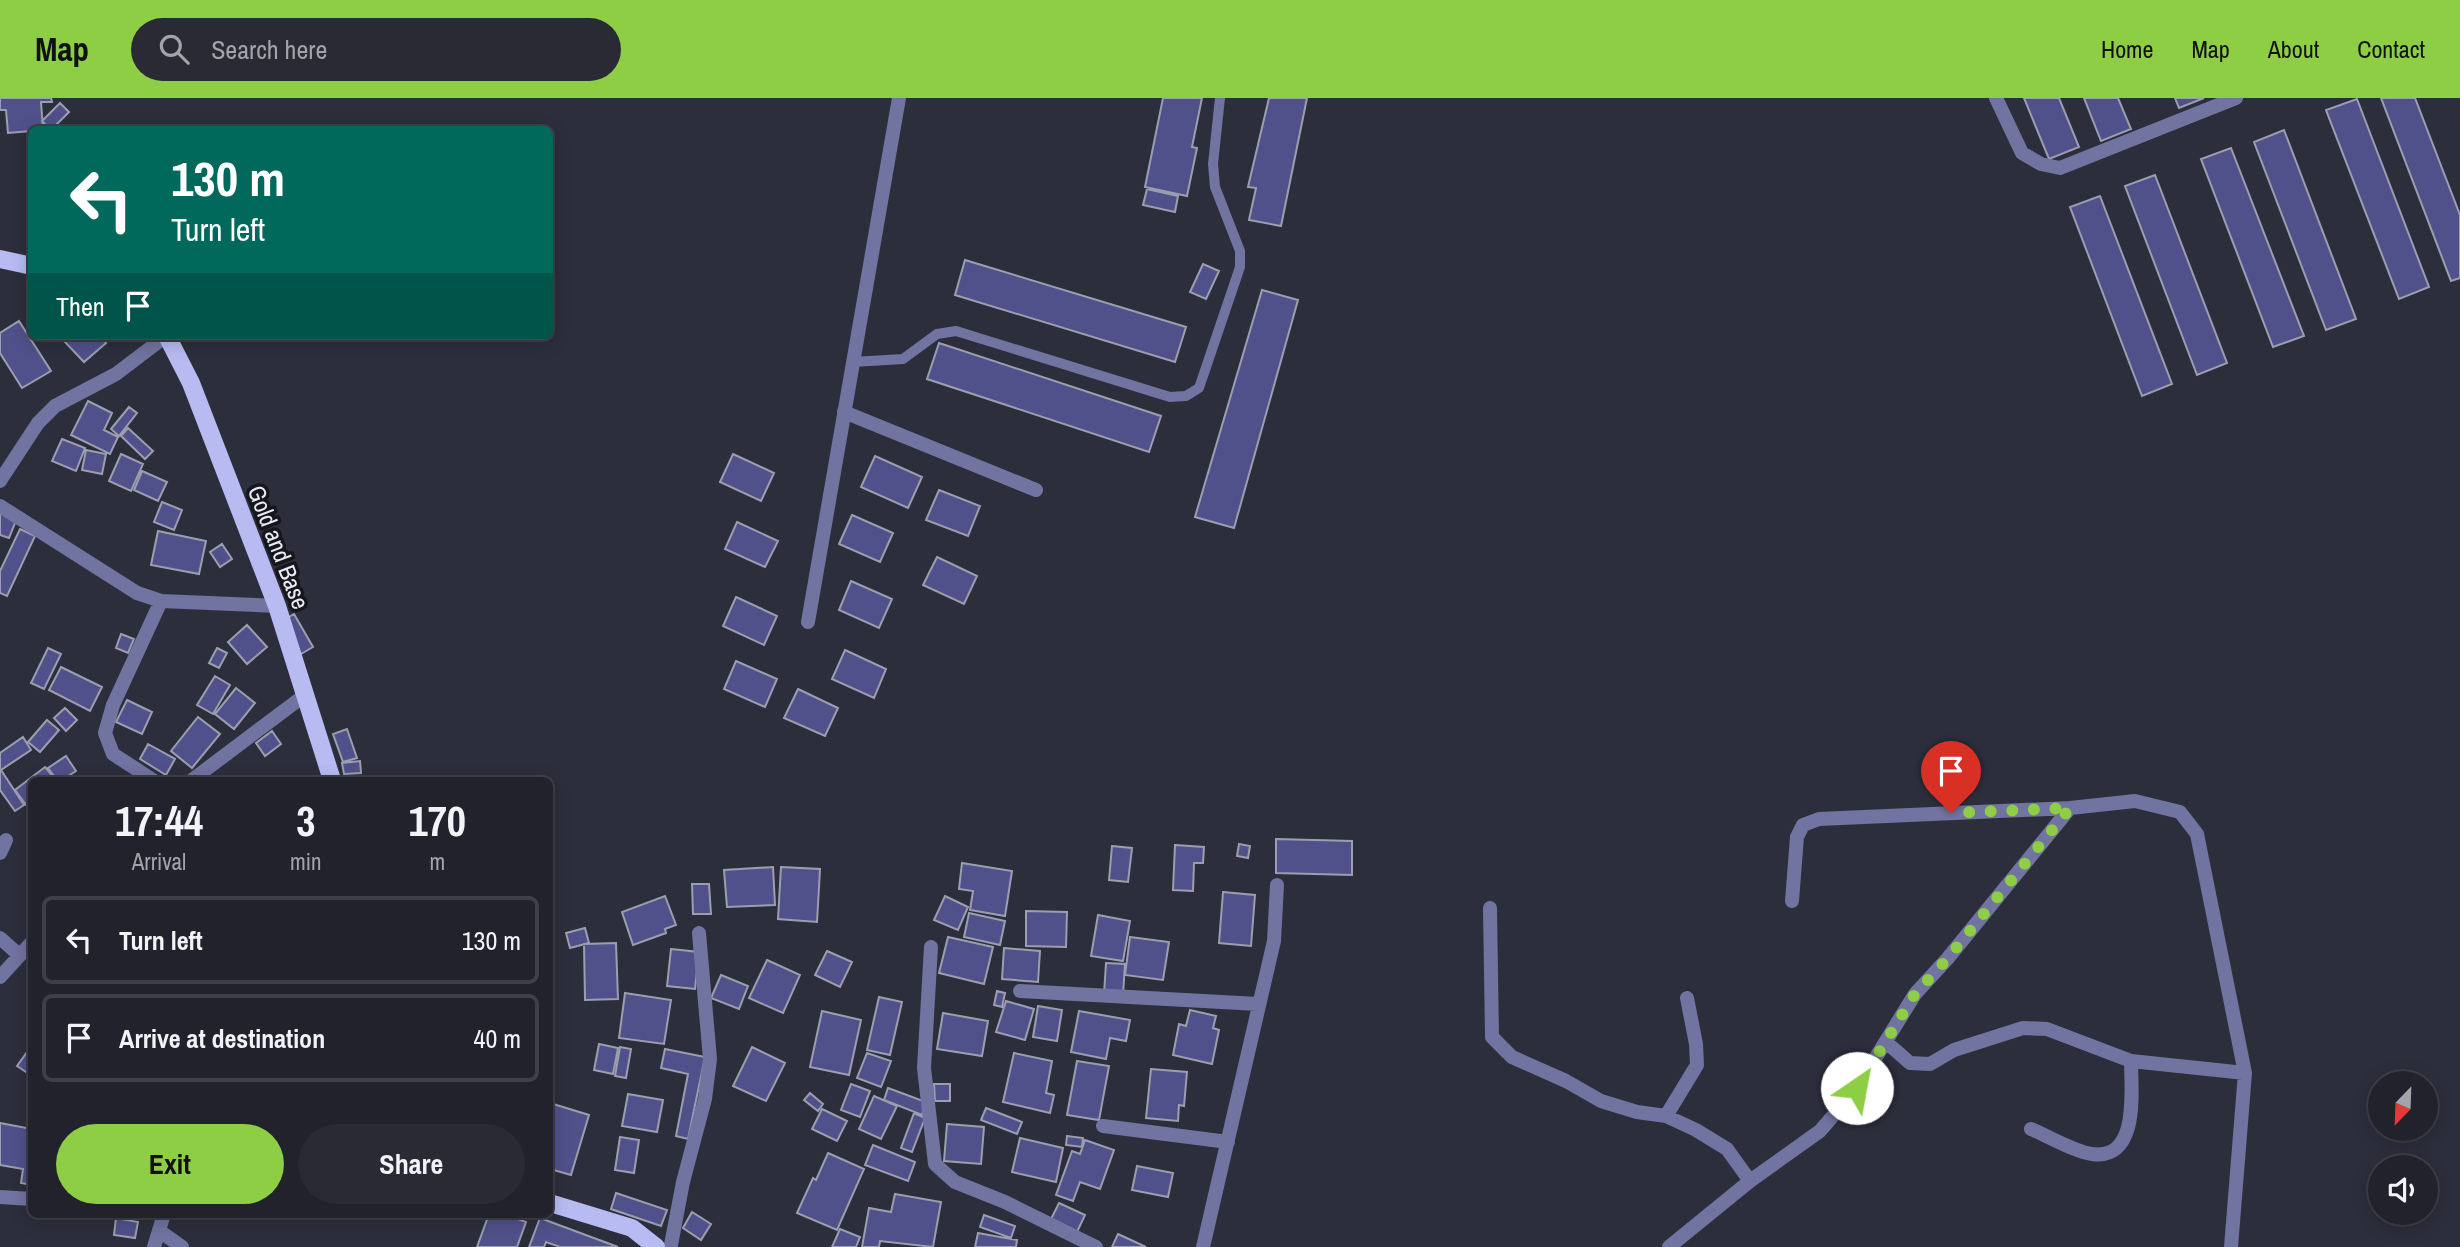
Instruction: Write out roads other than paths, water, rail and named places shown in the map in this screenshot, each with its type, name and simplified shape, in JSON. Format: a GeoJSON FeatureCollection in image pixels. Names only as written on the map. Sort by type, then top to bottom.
{"type":"FeatureCollection","features":[{"type":"Feature","properties":{"kind":"main road"},"geometry":{"type":"LineString","coordinates":[[0,259],[28,265]]}},
{"type":"Feature","properties":{"kind":"main road","name":"Gold and Base"},"geometry":{"type":"LineString","coordinates":[[169,340],[191,383],[277,606],[331,777]]}},
{"type":"Feature","properties":{"kind":"main road"},"geometry":{"type":"LineString","coordinates":[[553,1204],[632,1228],[667,1247]]}},
{"type":"Feature","properties":{"kind":"street"},"geometry":{"type":"LineString","coordinates":[[808,622],[899,98]]}},
{"type":"Feature","properties":{"kind":"street"},"geometry":{"type":"LineString","coordinates":[[1996,98],[2022,153],[2041,164],[2060,169],[2236,98]]}},
{"type":"Feature","properties":{"kind":"street"},"geometry":{"type":"LineString","coordinates":[[0,481],[38,423],[55,406],[116,374],[162,340]]}},
{"type":"Feature","properties":{"kind":"street"},"geometry":{"type":"LineString","coordinates":[[844,412],[1036,490]]}},
{"type":"Feature","properties":{"kind":"street"},"geometry":{"type":"LineString","coordinates":[[0,506],[137,593],[161,601],[277,606]]}},
{"type":"Feature","properties":{"kind":"street"},"geometry":{"type":"LineString","coordinates":[[148,777],[113,754],[105,733],[113,705],[161,601]]}},
{"type":"Feature","properties":{"kind":"street"},"geometry":{"type":"LineString","coordinates":[[196,777],[305,695]]}},
{"type":"Feature","properties":{"kind":"street"},"geometry":{"type":"LineString","coordinates":[[1792,901],[1797,837],[1803,825],[1819,819],[2070,808],[2135,801],[2180,812],[2197,834],[2245,1073],[2231,1247]]}},
{"type":"Feature","properties":{"kind":"street"},"geometry":{"type":"LineString","coordinates":[[1668,1247],[1750,1181],[1821,1131],[1857,1088],[1915,994],[1948,958],[2070,808]]}},
{"type":"Feature","properties":{"kind":"street"},"geometry":{"type":"LineString","coordinates":[[1203,1247],[1274,941],[1277,885]]}},
{"type":"Feature","properties":{"kind":"street"},"geometry":{"type":"LineString","coordinates":[[1490,908],[1492,1037],[1512,1057],[1566,1081],[1601,1101],[1637,1112],[1666,1116],[1696,1130],[1727,1149],[1750,1181]]}},
{"type":"Feature","properties":{"kind":"street"},"geometry":{"type":"LineString","coordinates":[[667,1247],[705,1099],[710,1059],[699,933]]}},
{"type":"Feature","properties":{"kind":"street"},"geometry":{"type":"LineString","coordinates":[[0,938],[18,954]]}},
{"type":"Feature","properties":{"kind":"street"},"geometry":{"type":"LineString","coordinates":[[0,977],[28,945]]}},
{"type":"Feature","properties":{"kind":"street"},"geometry":{"type":"LineString","coordinates":[[932,947],[924,1068],[935,1164],[955,1182],[1005,1202],[1096,1247]]}},
{"type":"Feature","properties":{"kind":"street"},"geometry":{"type":"LineString","coordinates":[[1020,991],[1258,1004]]}},
{"type":"Feature","properties":{"kind":"street"},"geometry":{"type":"LineString","coordinates":[[1666,1116],[1697,1065],[1696,1044],[1687,998]]}},
{"type":"Feature","properties":{"kind":"street"},"geometry":{"type":"LineString","coordinates":[[1886,1042],[1910,1063],[1930,1064],[1954,1050],[2023,1028],[2047,1029],[2131,1061],[2245,1073]]}},
{"type":"Feature","properties":{"kind":"street"},"geometry":{"type":"LineString","coordinates":[[2031,1129],[2093,1155],[2112,1150],[2124,1139],[2132,1119],[2131,1061]]}},
{"type":"Feature","properties":{"kind":"street"},"geometry":{"type":"LineString","coordinates":[[1104,1126],[1228,1142]]}},
{"type":"Feature","properties":{"kind":"street"},"geometry":{"type":"LineString","coordinates":[[0,1197],[28,1199]]}},
{"type":"Feature","properties":{"kind":"street"},"geometry":{"type":"LineString","coordinates":[[154,1247],[161,1233],[163,1218]]}},
{"type":"Feature","properties":{"kind":"street"},"geometry":{"type":"LineString","coordinates":[[161,1233],[182,1247]]}},
{"type":"Feature","properties":{"kind":"lane"},"geometry":{"type":"LineString","coordinates":[[853,362],[903,359],[937,334],[956,331],[1170,397],[1194,393],[1199,388],[1240,267],[1240,251],[1215,187],[1213,164],[1220,98]]}}]}
